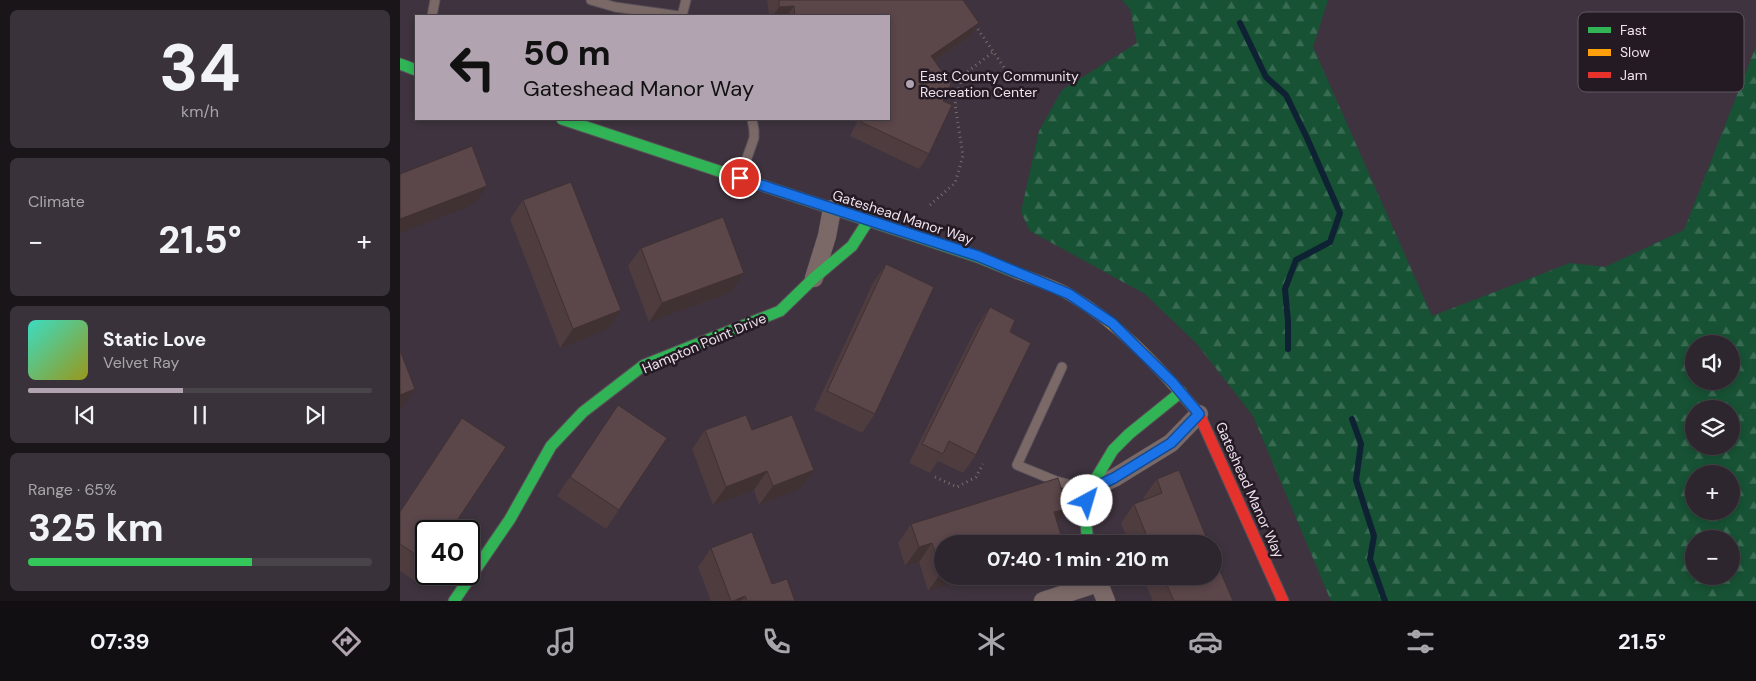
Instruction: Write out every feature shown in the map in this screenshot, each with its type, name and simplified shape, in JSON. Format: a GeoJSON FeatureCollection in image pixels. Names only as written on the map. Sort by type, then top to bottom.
{"type":"FeatureCollection","features":[{"type":"Feature","properties":{"kind":"street"},"geometry":{"type":"LineString","coordinates":[[400,64],[415,67]]}},
{"type":"Feature","properties":{"kind":"street","name":"Gateshead Manor Way"},"geometry":{"type":"LineString","coordinates":[[565,120],[978,256],[1069,294],[1112,323],[1181,392],[1199,414],[1283,601]]}},
{"type":"Feature","properties":{"kind":"street","name":"Hampton Point Drive"},"geometry":{"type":"LineString","coordinates":[[814,278],[827,236],[832,209]]}},
{"type":"Feature","properties":{"kind":"street","name":"Hampton Point Drive"},"geometry":{"type":"LineString","coordinates":[[454,601],[510,519],[551,446],[583,412],[644,365],[780,310],[852,246],[868,221]]}},
{"type":"Feature","properties":{"kind":"street"},"geometry":{"type":"LineString","coordinates":[[1087,535],[1085,513],[1089,490],[1113,450],[1129,434],[1181,392]]}},
{"type":"Feature","properties":{"kind":"street"},"geometry":{"type":"LineString","coordinates":[[1089,490],[1114,478],[1171,443],[1199,414]]}},
{"type":"Feature","properties":{"kind":"street"},"geometry":{"type":"LineString","coordinates":[[1043,601],[1084,585]]}},
{"type":"Feature","properties":{"kind":"street"},"geometry":{"type":"LineString","coordinates":[[1099,585],[1106,601]]}},
{"type":"Feature","properties":{"kind":"lane"},"geometry":{"type":"LineString","coordinates":[[432,15],[436,0]]}},
{"type":"Feature","properties":{"kind":"lane"},"geometry":{"type":"LineString","coordinates":[[591,0],[614,7],[674,15]]}},
{"type":"Feature","properties":{"kind":"lane"},"geometry":{"type":"LineString","coordinates":[[681,15],[686,0]]}},
{"type":"Feature","properties":{"kind":"lane"},"geometry":{"type":"LineString","coordinates":[[740,178],[754,138],[752,120]]}},
{"type":"Feature","properties":{"kind":"lane"},"geometry":{"type":"LineString","coordinates":[[1062,367],[1017,465],[1056,481],[1089,490]]}},
{"type":"Feature","properties":{"kind":"path"},"geometry":{"type":"LineString","coordinates":[[972,22],[1012,79]]}},
{"type":"Feature","properties":{"kind":"path"},"geometry":{"type":"LineString","coordinates":[[930,205],[955,183],[963,156],[955,104],[962,76],[993,52]]}},
{"type":"Feature","properties":{"kind":"path"},"geometry":{"type":"LineString","coordinates":[[935,477],[956,487],[976,477],[983,464]]}},
{"type":"Feature","properties":{"kind":"green space"},"geometry":{"type":"Polygon","coordinates":[[[1122,0],[1328,0],[1313,47],[1432,316],[1570,263],[1605,267],[1684,230],[1738,92],[1744,92],[1744,77],[1756,46],[1756,601],[1331,601],[1253,416],[1197,344],[1145,294],[1030,231],[1021,212],[1039,131],[1062,90],[1137,43],[1130,9],[1122,0]]]}},
{"type":"Feature","properties":{"kind":"building","name":"East County Community Recreation Center"},"geometry":{"type":"Polygon","coordinates":[[[779,0],[963,0],[979,23],[931,56],[951,84],[943,101],[952,105],[929,154],[861,122],[862,120],[890,120],[890,15],[795,15],[794,6],[779,7],[779,0]]]}},
{"type":"Feature","properties":{"kind":"building"},"geometry":{"type":"Polygon","coordinates":[[[472,146],[487,186],[400,219],[400,174],[472,146]]]}},
{"type":"Feature","properties":{"kind":"building"},"geometry":{"type":"Polygon","coordinates":[[[571,182],[621,310],[573,329],[523,200],[571,182]]]}},
{"type":"Feature","properties":{"kind":"building"},"geometry":{"type":"Polygon","coordinates":[[[723,217],[744,273],[662,303],[641,248],[723,217]]]}},
{"type":"Feature","properties":{"kind":"building"},"geometry":{"type":"Polygon","coordinates":[[[886,264],[934,287],[875,414],[827,391],[886,264]]]}},
{"type":"Feature","properties":{"kind":"building"},"geometry":{"type":"Polygon","coordinates":[[[990,307],[1015,320],[1010,332],[1031,343],[976,455],[949,441],[943,454],[922,444],[990,307]]]}},
{"type":"Feature","properties":{"kind":"building"},"geometry":{"type":"Polygon","coordinates":[[[400,350],[415,389],[400,395],[400,350]]]}},
{"type":"Feature","properties":{"kind":"building"},"geometry":{"type":"Polygon","coordinates":[[[618,405],[667,438],[619,510],[570,477],[618,405]]]}},
{"type":"Feature","properties":{"kind":"building"},"geometry":{"type":"Polygon","coordinates":[[[746,415],[752,430],[792,415],[814,470],[773,486],[767,471],[726,487],[705,430],[746,415]]]}},
{"type":"Feature","properties":{"kind":"building"},"geometry":{"type":"Polygon","coordinates":[[[462,418],[506,447],[457,520],[415,520],[415,554],[400,544],[400,512],[462,418]]]}},
{"type":"Feature","properties":{"kind":"building"},"geometry":{"type":"Polygon","coordinates":[[[1179,470],[1205,535],[1146,535],[1134,504],[1162,493],[1157,479],[1179,470]]]}},
{"type":"Feature","properties":{"kind":"building"},"geometry":{"type":"Polygon","coordinates":[[[1058,478],[1067,509],[1054,512],[1061,535],[934,535],[934,549],[932,543],[919,547],[911,524],[1058,478]]]}},
{"type":"Feature","properties":{"kind":"building"},"geometry":{"type":"Polygon","coordinates":[[[752,532],[772,584],[787,579],[795,601],[747,601],[745,596],[731,601],[711,548],[752,532]]]}},
{"type":"Feature","properties":{"kind":"building"},"geometry":{"type":"Polygon","coordinates":[[[1222,575],[1233,601],[1174,601],[1167,585],[1222,585],[1222,575]]]}},
{"type":"Feature","properties":{"kind":"waterway"},"geometry":{"type":"LineString","coordinates":[[1240,23],[1266,77],[1286,95],[1340,213],[1330,242],[1296,260],[1285,289],[1288,349]]}},
{"type":"Feature","properties":{"kind":"waterway"},"geometry":{"type":"LineString","coordinates":[[1352,419],[1361,444],[1356,480],[1374,536],[1370,559],[1385,601]]}},
{"type":"Feature","properties":{"kind":"traffic: fast"},"geometry":{"type":"LineString","coordinates":[[400,64],[415,70]]}},
{"type":"Feature","properties":{"kind":"traffic: fast"},"geometry":{"type":"LineString","coordinates":[[565,120],[978,257],[1017,273]]}},
{"type":"Feature","properties":{"kind":"traffic: fast"},"geometry":{"type":"LineString","coordinates":[[454,601],[510,519],[551,446],[583,412],[644,365],[780,311],[814,278],[852,246],[868,221]]}},
{"type":"Feature","properties":{"kind":"traffic: fast"},"geometry":{"type":"LineString","coordinates":[[1087,535],[1085,513],[1089,490],[1113,450],[1129,434],[1181,392]]}},
{"type":"Feature","properties":{"kind":"traffic: slow"},"geometry":{"type":"LineString","coordinates":[[1017,273],[1064,291],[1104,318],[1151,360],[1193,407]]}},
{"type":"Feature","properties":{"kind":"traffic: jam"},"geometry":{"type":"LineString","coordinates":[[1193,407],[1199,414],[1283,601]]}},
{"type":"Feature","properties":{"kind":"place","name":"East County Community Recreation Center"},"geometry":{"type":"Point","coordinates":[910,84]}},
{"type":"Feature","properties":{"kind":"route"},"geometry":{"type":"LineString","coordinates":[[740,178],[978,256],[1069,294],[1112,323],[1172,382],[1199,414],[1171,443],[1114,478],[1089,490],[1087,501]]}}]}
